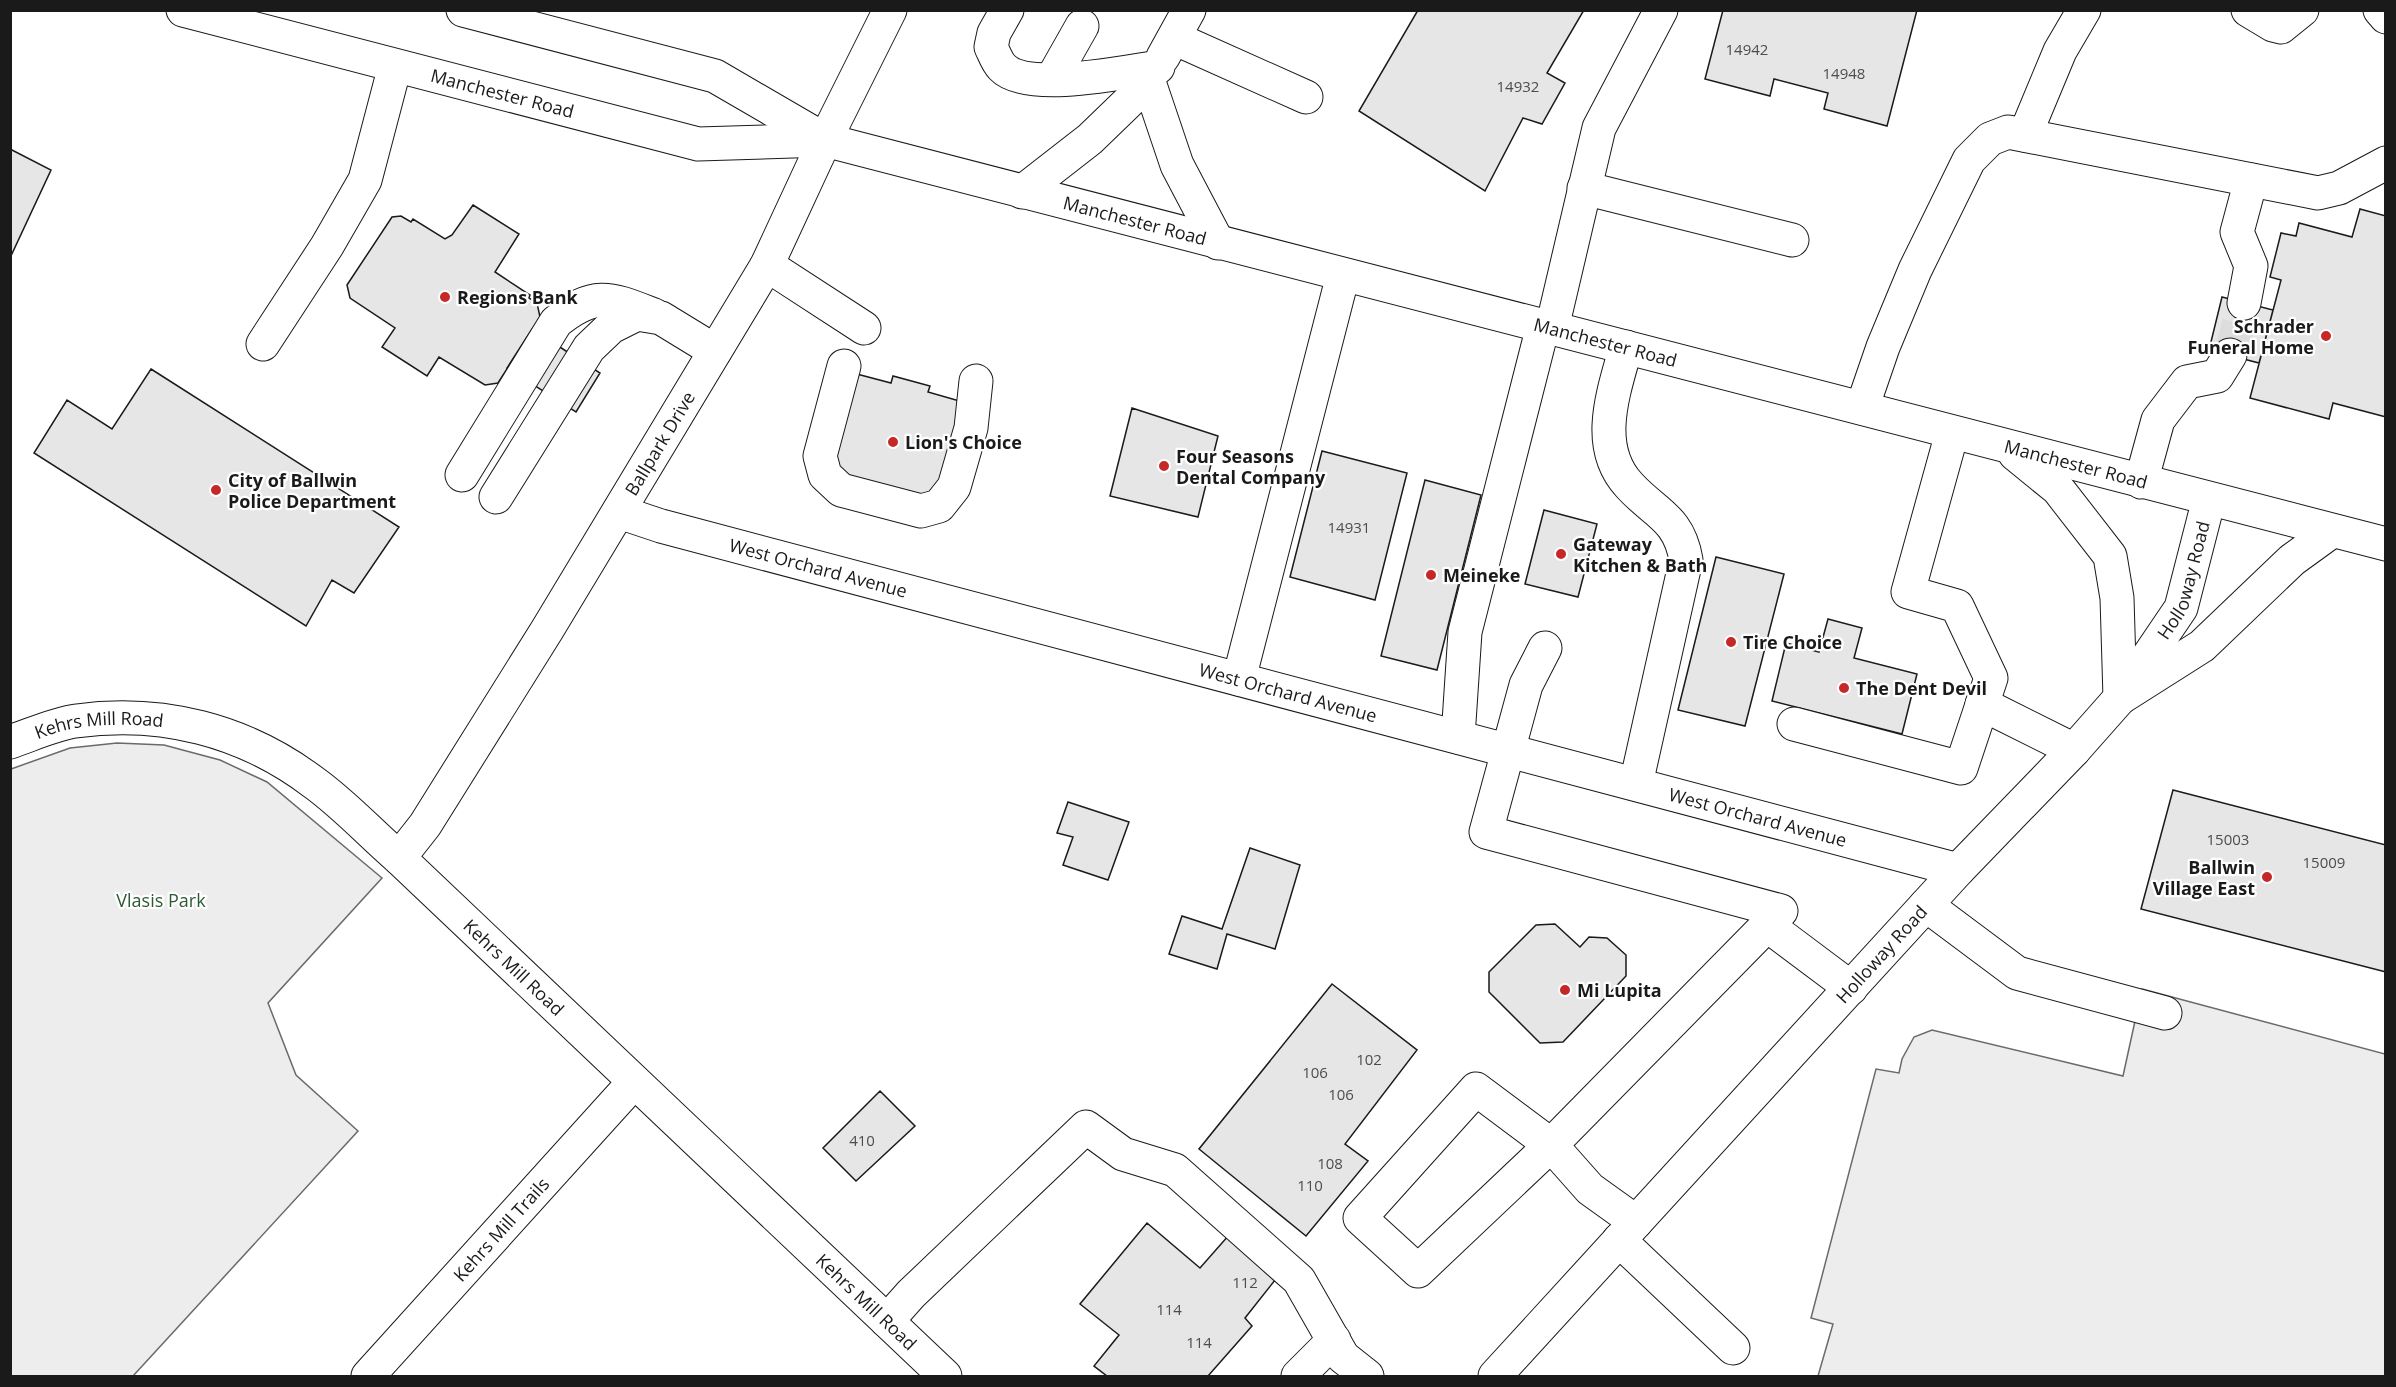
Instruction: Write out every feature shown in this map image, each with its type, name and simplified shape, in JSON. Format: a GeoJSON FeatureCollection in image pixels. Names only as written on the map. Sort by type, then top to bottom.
{"type":"FeatureCollection","features":[{"type":"Feature","properties":{"kind":"main road","name":"Manchester Road"},"geometry":{"type":"LineString","coordinates":[[183,10],[698,144],[825,140]]}},
{"type":"Feature","properties":{"kind":"main road","name":"Manchester Road"},"geometry":{"type":"LineString","coordinates":[[463,10],[715,76],[825,140],[2385,544]]}},
{"type":"Feature","properties":{"kind":"main road","name":"Ballpark Drive"},"geometry":{"type":"LineString","coordinates":[[399,858],[425,825],[619,512],[767,265],[825,140],[890,10]]}},
{"type":"Feature","properties":{"kind":"main road"},"geometry":{"type":"LineString","coordinates":[[1006,10],[994,33],[991,46],[1002,68],[1024,78],[1073,80],[1154,75]]}},
{"type":"Feature","properties":{"kind":"main road"},"geometry":{"type":"LineString","coordinates":[[1458,737],[1465,632],[1599,128],[1661,10]]}},
{"type":"Feature","properties":{"kind":"main road"},"geometry":{"type":"LineString","coordinates":[[2025,135],[2060,51],[2084,10]]}},
{"type":"Feature","properties":{"kind":"main road"},"geometry":{"type":"LineString","coordinates":[[2248,10],[2273,25],[2281,27],[2302,10]]}},
{"type":"Feature","properties":{"kind":"main road"},"geometry":{"type":"LineString","coordinates":[[2379,10],[2385,17]]}},
{"type":"Feature","properties":{"kind":"main road"},"geometry":{"type":"LineString","coordinates":[[1022,192],[1090,140],[1154,75],[1181,24],[1306,97]]}},
{"type":"Feature","properties":{"kind":"main road"},"geometry":{"type":"LineString","coordinates":[[1052,79],[1082,26]]}},
{"type":"Feature","properties":{"kind":"main road"},"geometry":{"type":"LineString","coordinates":[[263,344],[327,246],[365,180],[395,66]]}},
{"type":"Feature","properties":{"kind":"main road"},"geometry":{"type":"LineString","coordinates":[[1154,75],[1177,165],[1218,243]]}},
{"type":"Feature","properties":{"kind":"main road"},"geometry":{"type":"LineString","coordinates":[[1862,408],[1883,346],[1915,270],[1969,159],[1990,139],[2008,132],[2318,193],[2339,188],[2385,163]]}},
{"type":"Feature","properties":{"kind":"main road"},"geometry":{"type":"LineString","coordinates":[[2244,303],[2251,266],[2237,232],[2251,180]]}},
{"type":"Feature","properties":{"kind":"main road"},"geometry":{"type":"LineString","coordinates":[[1584,188],[1792,240]]}},
{"type":"Feature","properties":{"kind":"main road"},"geometry":{"type":"LineString","coordinates":[[767,265],[864,328]]}},
{"type":"Feature","properties":{"kind":"main road"},"geometry":{"type":"LineString","coordinates":[[1239,679],[1343,275]]}},
{"type":"Feature","properties":{"kind":"main road"},"geometry":{"type":"LineString","coordinates":[[462,474],[556,322],[573,308],[600,298],[621,302],[661,318],[714,351]]}},
{"type":"Feature","properties":{"kind":"main road"},"geometry":{"type":"LineString","coordinates":[[496,497],[589,348],[611,327],[637,314],[661,318]]}},
{"type":"Feature","properties":{"kind":"main road"},"geometry":{"type":"LineString","coordinates":[[1626,347],[1609,410],[1609,440],[1616,467],[1629,486],[1665,515],[1683,539],[1686,560],[1636,784]]}},
{"type":"Feature","properties":{"kind":"main road"},"geometry":{"type":"LineString","coordinates":[[2141,482],[2158,420],[2187,382],[2217,376],[2230,356]]}},
{"type":"Feature","properties":{"kind":"main road"},"geometry":{"type":"LineString","coordinates":[[844,366],[820,456],[825,475],[841,490],[921,511],[939,506],[954,487],[971,428],[976,381]]}},
{"type":"Feature","properties":{"kind":"main road"},"geometry":{"type":"LineString","coordinates":[[1794,724],[1961,768],[1991,678],[1958,606],[1908,592],[1952,433]]}},
{"type":"Feature","properties":{"kind":"main road"},"geometry":{"type":"LineString","coordinates":[[2006,447],[2058,489],[2110,556],[2117,598],[2120,698]]}},
{"type":"Feature","properties":{"kind":"main road","name":"Holloway Road"},"geometry":{"type":"LineString","coordinates":[[1495,1377],[1958,870],[2074,750],[2120,698],[2181,608],[2209,499]]}},
{"type":"Feature","properties":{"kind":"main road","name":"West Orchard Avenue"},"geometry":{"type":"LineString","coordinates":[[619,512],[672,530],[1958,870]]}},
{"type":"Feature","properties":{"kind":"main road"},"geometry":{"type":"LineString","coordinates":[[2120,698],[2202,646],[2292,560],[2332,531]]}},
{"type":"Feature","properties":{"kind":"main road"},"geometry":{"type":"LineString","coordinates":[[1545,648],[1526,685],[1486,832],[1781,911],[1551,1145],[1418,1271],[1360,1218],[1476,1089],[1551,1145],[1733,1348]]}},
{"type":"Feature","properties":{"kind":"main road"},"geometry":{"type":"LineString","coordinates":[[1982,704],[2074,750]]}},
{"type":"Feature","properties":{"kind":"main road","name":"Kehrs Mill Road"},"geometry":{"type":"LineString","coordinates":[[10,742],[74,721],[151,717],[206,726],[249,743],[313,782],[399,858],[945,1377]]}},
{"type":"Feature","properties":{"kind":"main road"},"geometry":{"type":"LineString","coordinates":[[1926,905],[2017,973],[2165,1013]]}},
{"type":"Feature","properties":{"kind":"main road"},"geometry":{"type":"LineString","coordinates":[[1767,925],[1851,988]]}},
{"type":"Feature","properties":{"kind":"main road","name":"Kehrs Mill Trails"},"geometry":{"type":"LineString","coordinates":[[368,1377],[634,1082]]}},
{"type":"Feature","properties":{"kind":"main road"},"geometry":{"type":"LineString","coordinates":[[887,1321],[910,1294],[1086,1127],[1123,1154],[1175,1170],[1299,1280],[1343,1357],[1367,1377]]}},
{"type":"Feature","properties":{"kind":"main road"},"geometry":{"type":"LineString","coordinates":[[1298,1377],[1334,1340]]}},
{"type":"Feature","properties":{"kind":"shaded area","name":"Vlasis Park"},"geometry":{"type":"Polygon","coordinates":[[[117,743],[164,745],[220,760],[267,782],[382,878],[268,1003],[296,1075],[358,1131],[133,1376],[11,1376],[11,769],[70,748],[117,743]]]}},
{"type":"Feature","properties":{"kind":"shaded area"},"geometry":{"type":"Polygon","coordinates":[[[2142,989],[2385,1054],[2385,1376],[1818,1376],[1833,1324],[1811,1318],[1876,1069],[1899,1073],[1902,1059],[1914,1037],[1932,1030],[2123,1076],[2142,989]]]}},
{"type":"Feature","properties":{"kind":"building"},"geometry":{"type":"Polygon","coordinates":[[[1418,10],[1584,10],[1547,73],[1565,83],[1542,124],[1523,118],[1485,191],[1359,111],[1418,10]]]}},
{"type":"Feature","properties":{"kind":"building"},"geometry":{"type":"Polygon","coordinates":[[[1723,10],[1917,10],[1887,126],[1824,109],[1828,93],[1774,79],[1770,96],[1705,79],[1723,10]]]}},
{"type":"Feature","properties":{"kind":"building"},"geometry":{"type":"Polygon","coordinates":[[[10,149],[51,170],[10,258],[10,149]]]}},
{"type":"Feature","properties":{"kind":"building"},"geometry":{"type":"Polygon","coordinates":[[[473,205],[519,234],[495,272],[530,295],[529,298],[537,303],[540,317],[498,383],[485,385],[439,357],[427,376],[382,347],[395,328],[350,298],[347,285],[392,217],[401,216],[411,222],[413,219],[445,239],[452,235],[473,205]]]}},
{"type":"Feature","properties":{"kind":"building","name":"Schrader Funeral Home"},"geometry":{"type":"Polygon","coordinates":[[[2360,209],[2386,216],[2386,417],[2333,403],[2329,419],[2250,398],[2281,280],[2270,277],[2281,233],[2296,236],[2299,223],[2352,237],[2360,209]]]}},
{"type":"Feature","properties":{"kind":"building"},"geometry":{"type":"Polygon","coordinates":[[[2222,297],[2273,310],[2259,363],[2209,350],[2222,297]]]}},
{"type":"Feature","properties":{"kind":"building"},"geometry":{"type":"Polygon","coordinates":[[[532,329],[600,373],[576,412],[507,368],[532,329]]]}},
{"type":"Feature","properties":{"kind":"building","name":"City of Ballwin Police Department"},"geometry":{"type":"Polygon","coordinates":[[[151,369],[399,527],[354,593],[332,580],[306,626],[34,453],[67,400],[112,429],[151,369]]]}},
{"type":"Feature","properties":{"kind":"building"},"geometry":{"type":"Polygon","coordinates":[[[853,373],[891,383],[893,376],[930,386],[928,392],[963,402],[937,501],[827,473],[853,373]]]}},
{"type":"Feature","properties":{"kind":"building","name":"Four Seasons Dental Company"},"geometry":{"type":"Polygon","coordinates":[[[1132,408],[1218,436],[1198,517],[1110,496],[1132,408]]]}},
{"type":"Feature","properties":{"kind":"building"},"geometry":{"type":"Polygon","coordinates":[[[1322,451],[1407,473],[1375,600],[1290,577],[1322,451]]]}},
{"type":"Feature","properties":{"kind":"building","name":"Meineke"},"geometry":{"type":"Polygon","coordinates":[[[1425,480],[1481,495],[1437,670],[1381,656],[1425,480]]]}},
{"type":"Feature","properties":{"kind":"building","name":"Gateway Kitchen & Bath"},"geometry":{"type":"Polygon","coordinates":[[[1544,510],[1597,524],[1578,597],[1525,584],[1544,510]]]}},
{"type":"Feature","properties":{"kind":"building","name":"Tire Choice"},"geometry":{"type":"Polygon","coordinates":[[[1716,557],[1784,574],[1745,726],[1678,710],[1716,557]]]}},
{"type":"Feature","properties":{"kind":"building","name":"The Dent Devil"},"geometry":{"type":"Polygon","coordinates":[[[1828,619],[1862,628],[1854,658],[1917,674],[1902,734],[1772,701],[1786,643],[1819,652],[1828,619]]]}},
{"type":"Feature","properties":{"kind":"building","name":"Ballwin Village East"},"geometry":{"type":"Polygon","coordinates":[[[2173,790],[2386,845],[2386,972],[2141,909],[2173,790]]]}},
{"type":"Feature","properties":{"kind":"building"},"geometry":{"type":"Polygon","coordinates":[[[1068,802],[1129,822],[1108,880],[1063,865],[1073,837],[1057,833],[1068,802]]]}},
{"type":"Feature","properties":{"kind":"building"},"geometry":{"type":"Polygon","coordinates":[[[1250,848],[1300,865],[1275,949],[1227,934],[1217,969],[1169,954],[1182,916],[1222,929],[1250,848]]]}},
{"type":"Feature","properties":{"kind":"building"},"geometry":{"type":"Polygon","coordinates":[[[1555,924],[1580,947],[1589,937],[1607,938],[1626,955],[1626,976],[1563,1042],[1540,1043],[1489,992],[1489,972],[1536,925],[1555,924]]]}},
{"type":"Feature","properties":{"kind":"building"},"geometry":{"type":"Polygon","coordinates":[[[1332,984],[1417,1050],[1345,1144],[1368,1161],[1306,1236],[1199,1149],[1332,984]]]}},
{"type":"Feature","properties":{"kind":"building"},"geometry":{"type":"Polygon","coordinates":[[[880,1091],[915,1126],[856,1181],[823,1148],[880,1091]]]}},
{"type":"Feature","properties":{"kind":"building"},"geometry":{"type":"Polygon","coordinates":[[[1147,1223],[1200,1268],[1229,1235],[1279,1275],[1245,1318],[1252,1326],[1208,1376],[1107,1376],[1094,1366],[1119,1335],[1080,1304],[1147,1223]]]}},
{"type":"Feature","properties":{"kind":"tunnel"},"geometry":{"type":"LineString","coordinates":[[2230,355],[2244,303]]}},
{"type":"Feature","properties":{"kind":"place","name":"Regions Bank"},"geometry":{"type":"Point","coordinates":[445,297]}},
{"type":"Feature","properties":{"kind":"place","name":"Schrader Funeral Home"},"geometry":{"type":"Point","coordinates":[2326,336]}},
{"type":"Feature","properties":{"kind":"place","name":"Lion's Choice"},"geometry":{"type":"Point","coordinates":[893,442]}},
{"type":"Feature","properties":{"kind":"place","name":"Four Seasons Dental Company"},"geometry":{"type":"Point","coordinates":[1164,466]}},
{"type":"Feature","properties":{"kind":"place","name":"City of Ballwin Police Department"},"geometry":{"type":"Point","coordinates":[216,490]}},
{"type":"Feature","properties":{"kind":"place","name":"Gateway Kitchen & Bath"},"geometry":{"type":"Point","coordinates":[1561,554]}},
{"type":"Feature","properties":{"kind":"place","name":"Meineke"},"geometry":{"type":"Point","coordinates":[1431,575]}},
{"type":"Feature","properties":{"kind":"place","name":"Tire Choice"},"geometry":{"type":"Point","coordinates":[1731,642]}},
{"type":"Feature","properties":{"kind":"place","name":"The Dent Devil"},"geometry":{"type":"Point","coordinates":[1844,688]}},
{"type":"Feature","properties":{"kind":"place","name":"Ballwin Village East"},"geometry":{"type":"Point","coordinates":[2267,877]}},
{"type":"Feature","properties":{"kind":"place","name":"Mi Lupita"},"geometry":{"type":"Point","coordinates":[1565,990]}}]}
